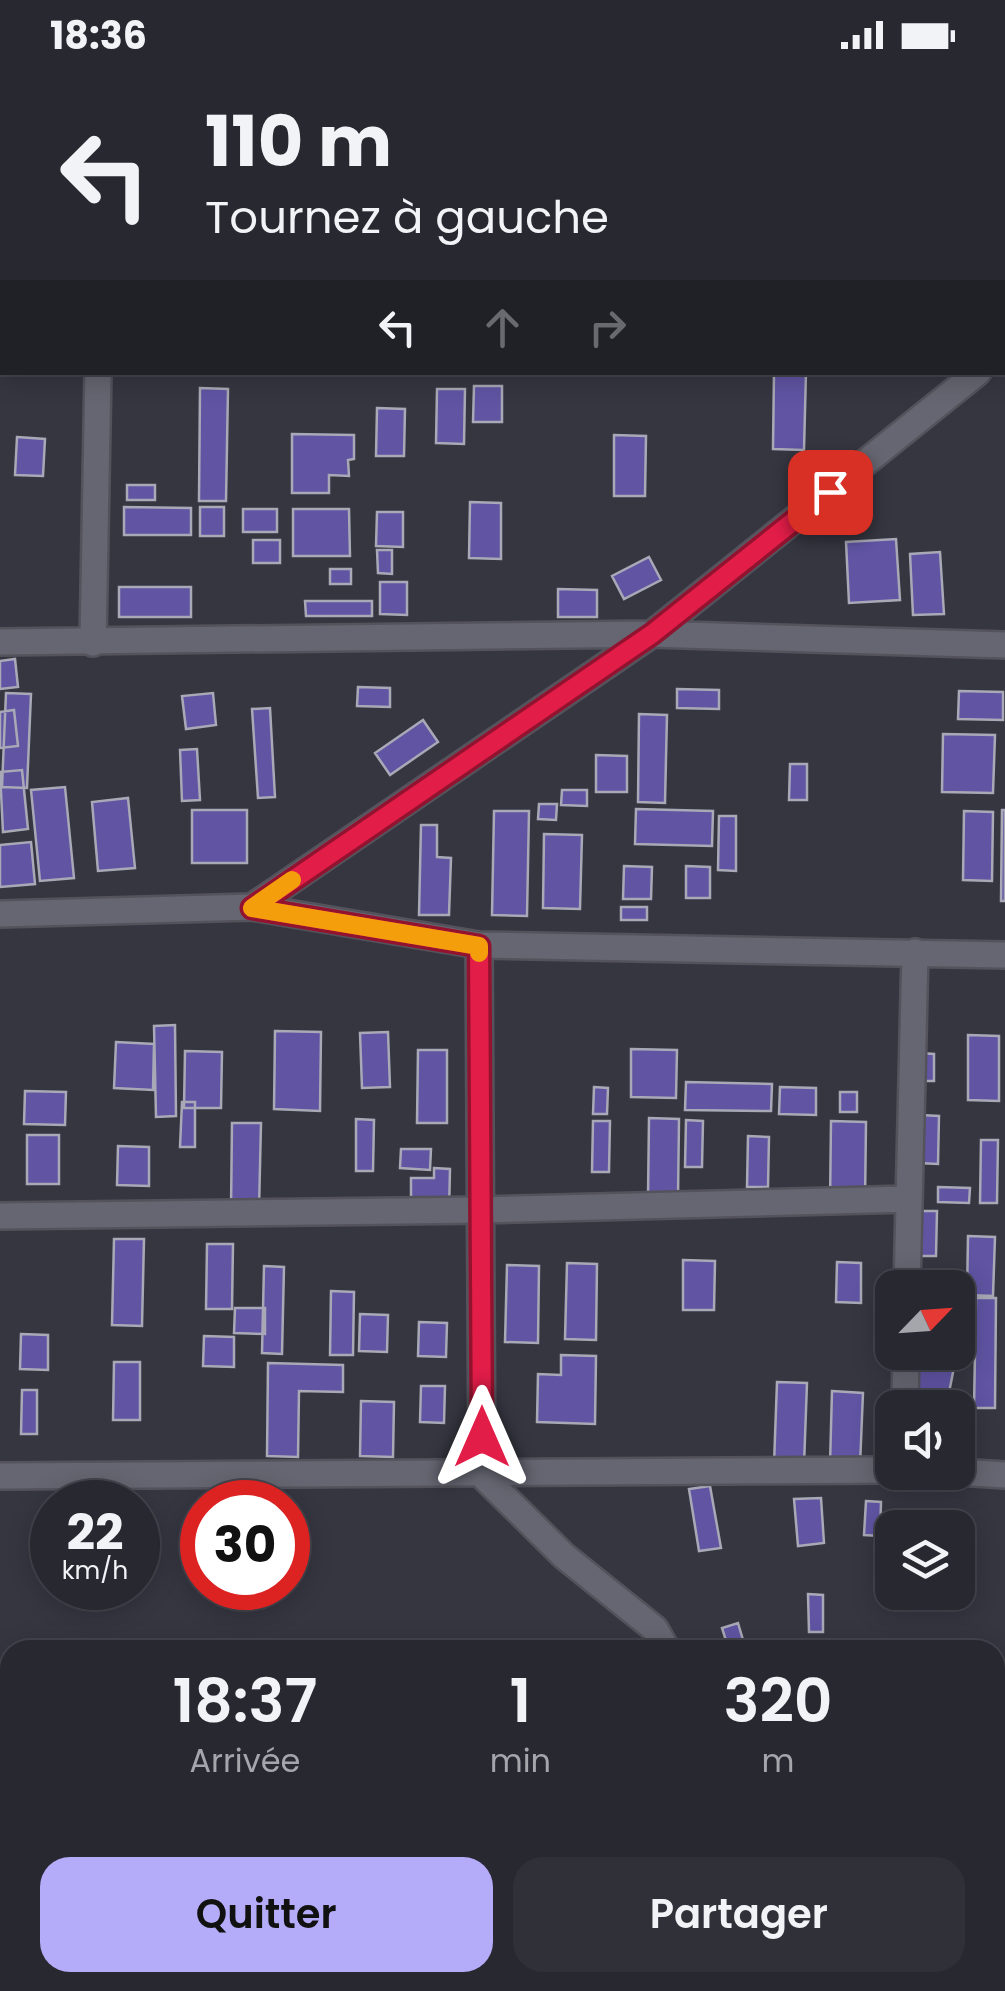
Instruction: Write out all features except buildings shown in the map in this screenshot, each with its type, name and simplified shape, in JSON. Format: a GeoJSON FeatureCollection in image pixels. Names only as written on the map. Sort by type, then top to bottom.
{"type":"FeatureCollection","features":[{"type":"Feature","properties":{"kind":"street"},"geometry":{"type":"LineString","coordinates":[[93,643],[98,375]]}},
{"type":"Feature","properties":{"kind":"street"},"geometry":{"type":"LineString","coordinates":[[252,908],[652,634],[974,375]]}},
{"type":"Feature","properties":{"kind":"street"},"geometry":{"type":"LineString","coordinates":[[0,642],[652,634],[1005,645]]}},
{"type":"Feature","properties":{"kind":"street"},"geometry":{"type":"LineString","coordinates":[[0,914],[252,908],[479,946],[1005,954]]}},
{"type":"Feature","properties":{"kind":"street"},"geometry":{"type":"LineString","coordinates":[[479,946],[482,1474],[564,1556],[655,1630],[661,1640]]}},
{"type":"Feature","properties":{"kind":"street"},"geometry":{"type":"LineString","coordinates":[[907,1270],[915,952]]}},
{"type":"Feature","properties":{"kind":"street"},"geometry":{"type":"LineString","coordinates":[[0,1216],[909,1199]]}},
{"type":"Feature","properties":{"kind":"street"},"geometry":{"type":"LineString","coordinates":[[0,1476],[875,1470]]}},
{"type":"Feature","properties":{"kind":"street"},"geometry":{"type":"LineString","coordinates":[[975,1473],[1005,1474]]}},
{"type":"Feature","properties":{"kind":"slow traffic"},"geometry":{"type":"LineString","coordinates":[[292,880],[252,908],[479,946],[479,953]]}},
{"type":"Feature","properties":{"kind":"route"},"geometry":{"type":"LineString","coordinates":[[482,1437],[479,946],[252,908],[652,634],[830,492]]}}]}
